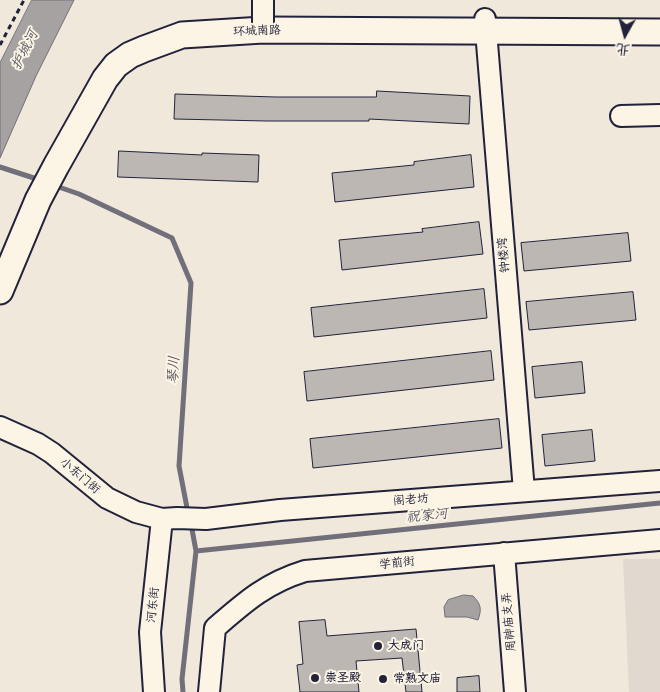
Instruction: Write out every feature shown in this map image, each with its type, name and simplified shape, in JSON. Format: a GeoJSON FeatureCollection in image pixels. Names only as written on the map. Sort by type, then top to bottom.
{"type":"FeatureCollection","features":[{"type":"Feature","properties":{"kind":"main road","name":"环城南路"},"geometry":{"type":"LineString","coordinates":[[0,258],[51,163],[116,65],[130,55],[182,35],[263,16],[660,32]]}},
{"type":"Feature","properties":{"kind":"main road","name":"环城南路"},"geometry":{"type":"LineString","coordinates":[[486,25],[660,20]]}},
{"type":"Feature","properties":{"kind":"main road","name":"环城南路"},"geometry":{"type":"LineString","coordinates":[[0,291],[32,198]]}},
{"type":"Feature","properties":{"kind":"street","name":"钟楼湾"},"geometry":{"type":"LineString","coordinates":[[486,25],[524,491]]}},
{"type":"Feature","properties":{"kind":"street"},"geometry":{"type":"LineString","coordinates":[[621,116],[660,115]]}},
{"type":"Feature","properties":{"kind":"street","name":"小东门街"},"geometry":{"type":"LineString","coordinates":[[0,427],[32,441],[52,453],[106,498],[136,512],[169,518]]}},
{"type":"Feature","properties":{"kind":"street","name":"阁老坊"},"geometry":{"type":"LineString","coordinates":[[169,518],[206,520],[280,510],[660,481]]}},
{"type":"Feature","properties":{"kind":"street","name":"河东街"},"geometry":{"type":"LineString","coordinates":[[154,692],[150,632],[169,518]]}},
{"type":"Feature","properties":{"kind":"street","name":"学前街"},"geometry":{"type":"LineString","coordinates":[[210,692],[216,628],[242,604],[267,586],[284,577],[305,571],[504,552],[660,540]]}},
{"type":"Feature","properties":{"kind":"street","name":"周神庙支弄"},"geometry":{"type":"LineString","coordinates":[[504,552],[515,692]]}},
{"type":"Feature","properties":{"kind":"path"},"geometry":{"type":"LineString","coordinates":[[0,45],[24,0]]}},
{"type":"Feature","properties":{"kind":"shaded area"},"geometry":{"type":"Polygon","coordinates":[[[623,559],[660,559],[660,692],[629,692],[623,559]]]}},
{"type":"Feature","properties":{"kind":"water","name":"护城河"},"geometry":{"type":"Polygon","coordinates":[[[32,0],[74,0],[36,76],[0,158],[0,63],[32,0]]]}},
{"type":"Feature","properties":{"kind":"water"},"geometry":{"type":"Polygon","coordinates":[[[464,595],[473,596],[478,602],[480,613],[478,620],[467,617],[445,617],[444,607],[448,600],[464,595]]]}},
{"type":"Feature","properties":{"kind":"building"},"geometry":{"type":"Polygon","coordinates":[[[377,91],[470,96],[469,124],[369,119],[369,121],[267,121],[174,119],[175,94],[376,97],[377,91]]]}},
{"type":"Feature","properties":{"kind":"building"},"geometry":{"type":"Polygon","coordinates":[[[119,151],[202,155],[202,153],[259,155],[258,182],[118,177],[119,151]]]}},
{"type":"Feature","properties":{"kind":"building"},"geometry":{"type":"Polygon","coordinates":[[[471,155],[474,187],[335,202],[332,173],[414,165],[414,162],[471,155]]]}},
{"type":"Feature","properties":{"kind":"building"},"geometry":{"type":"Polygon","coordinates":[[[479,222],[483,254],[342,270],[339,240],[423,232],[422,229],[479,222]]]}},
{"type":"Feature","properties":{"kind":"building"},"geometry":{"type":"Polygon","coordinates":[[[628,233],[631,261],[524,271],[521,243],[628,233]]]}},
{"type":"Feature","properties":{"kind":"building"},"geometry":{"type":"Polygon","coordinates":[[[484,289],[487,318],[314,337],[311,308],[484,289]]]}},
{"type":"Feature","properties":{"kind":"building"},"geometry":{"type":"Polygon","coordinates":[[[633,292],[636,320],[529,330],[526,302],[633,292]]]}},
{"type":"Feature","properties":{"kind":"building"},"geometry":{"type":"Polygon","coordinates":[[[491,351],[494,380],[307,401],[304,372],[491,351]]]}},
{"type":"Feature","properties":{"kind":"building"},"geometry":{"type":"Polygon","coordinates":[[[582,362],[585,393],[535,398],[532,367],[582,362]]]}},
{"type":"Feature","properties":{"kind":"building"},"geometry":{"type":"Polygon","coordinates":[[[499,419],[502,448],[313,468],[310,439],[499,419]]]}},
{"type":"Feature","properties":{"kind":"building"},"geometry":{"type":"Polygon","coordinates":[[[592,430],[595,461],[545,466],[542,435],[592,430]]]}},
{"type":"Feature","properties":{"kind":"building"},"geometry":{"type":"Polygon","coordinates":[[[325,620],[327,636],[416,629],[422,692],[406,692],[402,658],[356,661],[359,692],[300,692],[297,665],[303,664],[299,622],[325,620]]]}},
{"type":"Feature","properties":{"kind":"building"},"geometry":{"type":"Polygon","coordinates":[[[479,676],[480,692],[457,692],[457,678],[479,676]]]}},
{"type":"Feature","properties":{"kind":"waterway","name":"琴川"},"geometry":{"type":"LineString","coordinates":[[0,167],[40,180]]}},
{"type":"Feature","properties":{"kind":"waterway","name":"琴川"},"geometry":{"type":"LineString","coordinates":[[53,185],[79,194],[172,238],[191,283],[179,466],[188,513]]}},
{"type":"Feature","properties":{"kind":"waterway","name":"祝家河"},"geometry":{"type":"LineString","coordinates":[[196,551],[660,503]]}},
{"type":"Feature","properties":{"kind":"waterway","name":"琴川"},"geometry":{"type":"LineString","coordinates":[[183,692],[182,679],[196,551],[191,524]]}},
{"type":"Feature","properties":{"kind":"place","name":"大成门"},"geometry":{"type":"Point","coordinates":[378,646]}},
{"type":"Feature","properties":{"kind":"place","name":"崇圣殿"},"geometry":{"type":"Point","coordinates":[315,678]}},
{"type":"Feature","properties":{"kind":"place","name":"常熟文庙"},"geometry":{"type":"Point","coordinates":[383,679]}}]}
